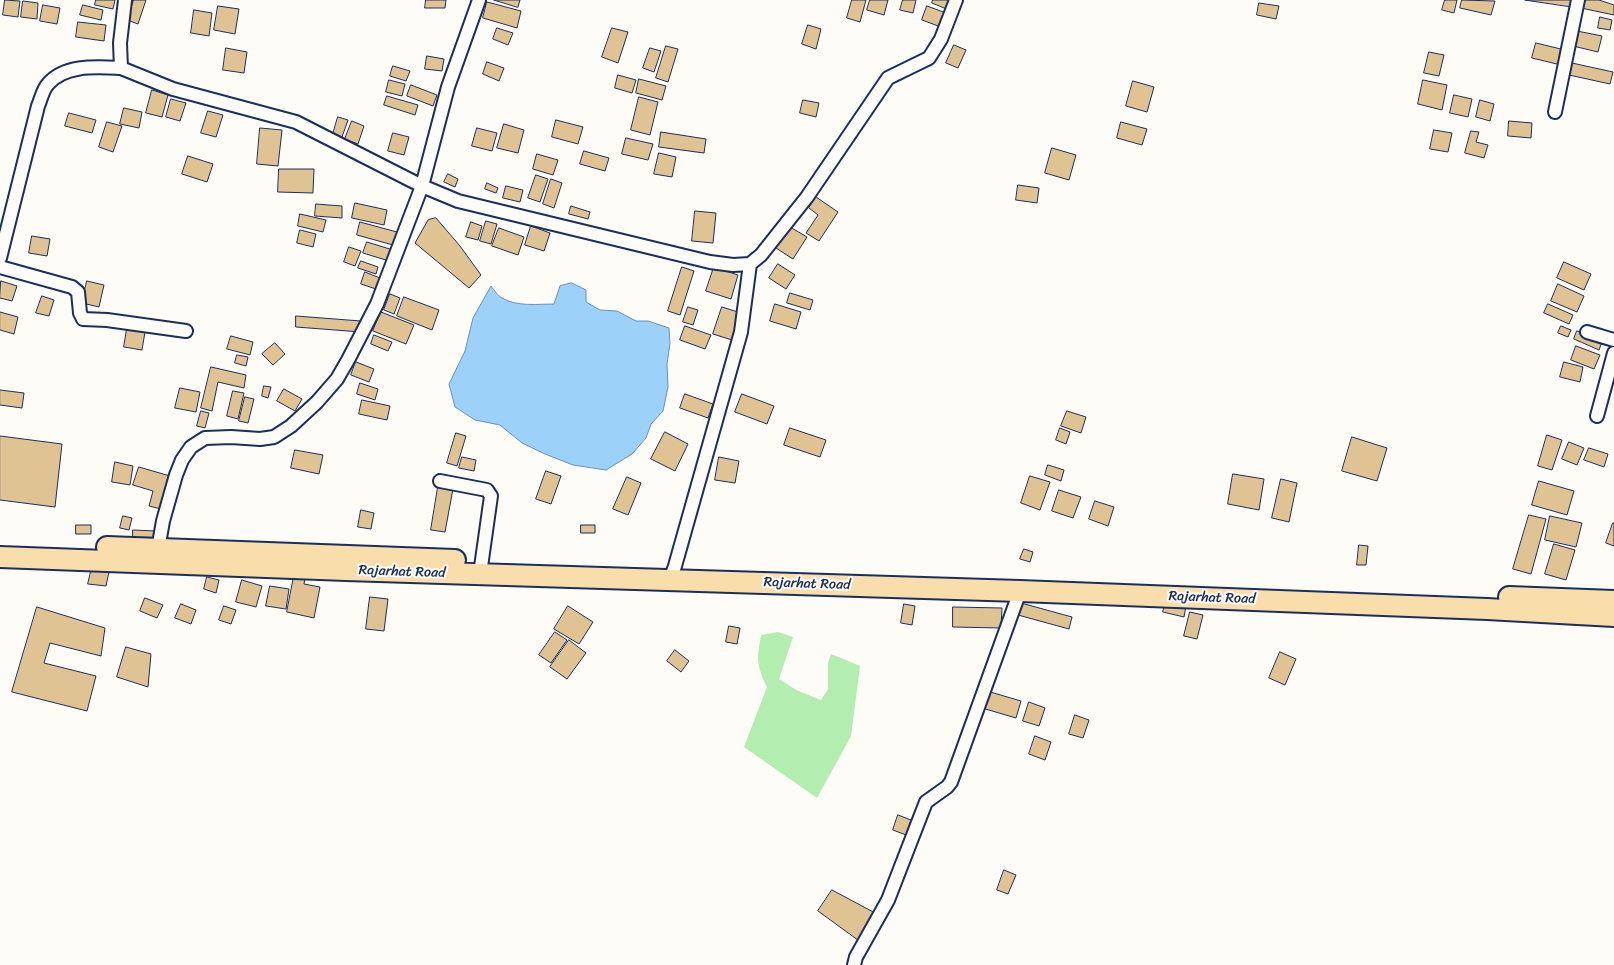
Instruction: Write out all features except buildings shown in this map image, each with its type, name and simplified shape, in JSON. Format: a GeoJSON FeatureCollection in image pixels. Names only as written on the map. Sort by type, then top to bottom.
{"type":"FeatureCollection","features":[{"type":"Feature","properties":{"kind":"main road","name":"Rajarhat Road"},"geometry":{"type":"LineString","coordinates":[[0,544],[157,556]]}},
{"type":"Feature","properties":{"kind":"main road","name":"Rajarhat Road"},"geometry":{"type":"LineString","coordinates":[[0,557],[157,556],[672,573],[1025,577],[1614,601]]}},
{"type":"Feature","properties":{"kind":"main road","name":"Rajarhat Road"},"geometry":{"type":"LineString","coordinates":[[672,573],[1020,591],[1487,609],[1614,616]]}},
{"type":"Feature","properties":{"kind":"street"},"geometry":{"type":"LineString","coordinates":[[120,68],[120,44],[125,0]]}},
{"type":"Feature","properties":{"kind":"street"},"geometry":{"type":"LineString","coordinates":[[157,556],[163,521],[176,476],[182,460],[191,447],[205,438],[260,439],[274,437],[291,426],[317,402],[337,379],[358,344],[377,304],[422,186],[448,87],[478,0]]}},
{"type":"Feature","properties":{"kind":"street"},"geometry":{"type":"LineString","coordinates":[[0,258],[38,106],[48,84],[59,76],[78,68],[120,68],[173,89],[296,122],[422,186],[458,202],[710,262],[733,265],[750,264],[761,255],[807,198],[888,78],[929,58],[941,40],[956,0]]}},
{"type":"Feature","properties":{"kind":"street"},"geometry":{"type":"LineString","coordinates":[[1555,112],[1578,0]]}},
{"type":"Feature","properties":{"kind":"street"},"geometry":{"type":"LineString","coordinates":[[672,573],[741,332],[750,264]]}},
{"type":"Feature","properties":{"kind":"street"},"geometry":{"type":"LineString","coordinates":[[0,266],[72,287],[78,292],[80,313],[83,319],[107,320],[186,332]]}},
{"type":"Feature","properties":{"kind":"street"},"geometry":{"type":"LineString","coordinates":[[1587,332],[1614,340]]}},
{"type":"Feature","properties":{"kind":"street"},"geometry":{"type":"LineString","coordinates":[[1597,416],[1614,353]]}},
{"type":"Feature","properties":{"kind":"street"},"geometry":{"type":"LineString","coordinates":[[440,480],[490,492],[481,567]]}},
{"type":"Feature","properties":{"kind":"street"},"geometry":{"type":"LineString","coordinates":[[854,965],[856,956],[888,900],[926,802],[951,782],[1020,591]]}},
{"type":"Feature","properties":{"kind":"green space"},"geometry":{"type":"Polygon","coordinates":[[[778,632],[793,637],[779,679],[796,690],[821,700],[828,689],[828,663],[831,654],[860,666],[851,736],[817,798],[744,747],[767,687],[758,661],[761,635],[778,632]]]}},
{"type":"Feature","properties":{"kind":"water"},"geometry":{"type":"Polygon","coordinates":[[[572,283],[586,290],[586,302],[600,310],[617,311],[636,321],[648,321],[669,328],[668,387],[663,411],[651,424],[646,438],[632,454],[606,470],[573,465],[522,443],[500,425],[475,420],[455,407],[449,384],[465,351],[473,318],[491,286],[501,297],[514,303],[554,304],[560,286],[572,283]]]}}]}
